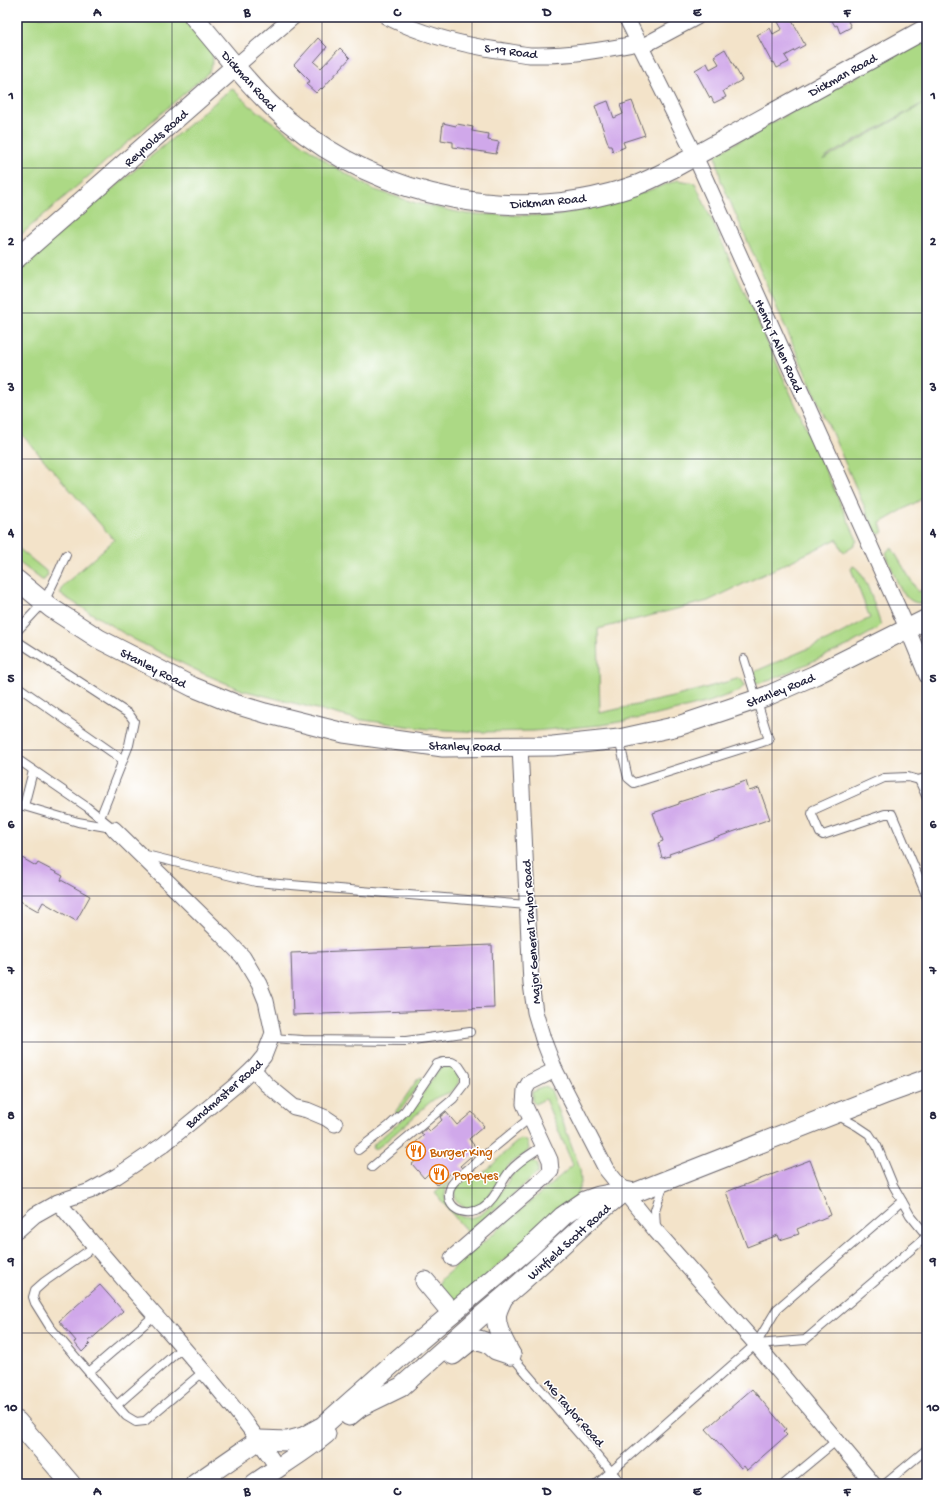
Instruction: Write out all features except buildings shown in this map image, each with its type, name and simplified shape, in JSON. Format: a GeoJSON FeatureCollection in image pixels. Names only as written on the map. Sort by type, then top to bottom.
{"type":"FeatureCollection","features":[{"type":"Feature","properties":{"kind":"street","name":"Dickman Road"},"geometry":{"type":"LineString","coordinates":[[194,17],[260,94],[287,119],[316,142],[347,161],[380,177],[408,187],[451,199],[487,204],[526,205],[564,202],[601,195],[638,185],[675,167],[927,28]]}},
{"type":"Feature","properties":{"kind":"street","name":"Reynolds Road"},"geometry":{"type":"LineString","coordinates":[[17,258],[293,17]]}},
{"type":"Feature","properties":{"kind":"street","name":"S-19 Road"},"geometry":{"type":"LineString","coordinates":[[387,17],[410,28],[437,37],[468,45],[529,55],[579,53],[640,45],[697,17]]}},
{"type":"Feature","properties":{"kind":"street","name":"Henry T Allen Road"},"geometry":{"type":"LineString","coordinates":[[626,17],[695,156],[908,630],[927,676]]}},
{"type":"Feature","properties":{"kind":"street","name":"Stanley Road"},"geometry":{"type":"LineString","coordinates":[[17,580],[44,602],[99,640],[193,687],[265,713],[344,733],[443,747],[553,746],[618,739],[678,726],[767,696],[815,675],[908,630],[927,619]]}},
{"type":"Feature","properties":{"kind":"street","name":"Major General Taylor Road"},"geometry":{"type":"LineString","coordinates":[[520,746],[531,984],[535,1012],[542,1039],[555,1070],[606,1169],[625,1190],[656,1231],[756,1344],[873,1484]]}},
{"type":"Feature","properties":{"kind":"street","name":"Bandmaster Road"},"geometry":{"type":"LineString","coordinates":[[17,1231],[35,1215],[58,1202],[90,1191],[117,1176],[163,1145],[236,1085],[253,1069],[264,1056],[273,1033],[266,1001],[259,984],[243,957],[114,829]]}},
{"type":"Feature","properties":{"kind":"street"},"geometry":{"type":"LineString","coordinates":[[253,1069],[266,1084],[294,1106],[308,1110],[335,1124]]}},
{"type":"Feature","properties":{"kind":"street"},"geometry":{"type":"LineString","coordinates":[[452,1258],[551,1171],[550,1160],[544,1145],[524,1104],[524,1090],[529,1083],[555,1070]]}},
{"type":"Feature","properties":{"kind":"street"},"geometry":{"type":"LineString","coordinates":[[196,1484],[259,1440],[288,1441],[303,1437],[324,1426],[452,1313],[529,1248],[563,1216],[585,1201],[625,1190],[634,1193],[927,1079]]}},
{"type":"Feature","properties":{"kind":"street","name":"Winfield Scott Road"},"geometry":{"type":"LineString","coordinates":[[254,1484],[307,1449],[360,1407],[401,1387],[625,1190]]}},
{"type":"Feature","properties":{"kind":"street"},"geometry":{"type":"LineString","coordinates":[[58,1202],[234,1406],[277,1468]]}},
{"type":"Feature","properties":{"kind":"street"},"geometry":{"type":"LineString","coordinates":[[425,1281],[452,1313]]}},
{"type":"Feature","properties":{"kind":"street"},"geometry":{"type":"LineString","coordinates":[[503,1298],[497,1311],[496,1320],[502,1339],[511,1355]]}},
{"type":"Feature","properties":{"kind":"street"},"geometry":{"type":"LineString","coordinates":[[401,1387],[422,1380],[441,1367],[460,1348],[469,1342],[478,1340],[488,1343],[496,1350],[511,1355]]}},
{"type":"Feature","properties":{"kind":"street"},"geometry":{"type":"LineString","coordinates":[[17,1422],[71,1484]]}},
{"type":"Feature","properties":{"kind":"lane"},"geometry":{"type":"LineString","coordinates":[[17,631],[44,602],[66,555]]}},
{"type":"Feature","properties":{"kind":"lane"},"geometry":{"type":"LineString","coordinates":[[17,641],[129,714],[134,721],[129,745],[100,818]]}},
{"type":"Feature","properties":{"kind":"lane"},"geometry":{"type":"LineString","coordinates":[[618,739],[628,778],[634,782],[769,740],[744,659]]}},
{"type":"Feature","properties":{"kind":"lane"},"geometry":{"type":"LineString","coordinates":[[17,686],[123,760]]}},
{"type":"Feature","properties":{"kind":"lane"},"geometry":{"type":"LineString","coordinates":[[17,759],[114,829]]}},
{"type":"Feature","properties":{"kind":"lane"},"geometry":{"type":"LineString","coordinates":[[34,771],[20,805],[78,822],[114,829]]}},
{"type":"Feature","properties":{"kind":"lane"},"geometry":{"type":"LineString","coordinates":[[927,798],[923,779],[908,777],[884,778],[813,810],[812,814],[820,833],[823,835],[885,814],[892,814],[927,897]]}},
{"type":"Feature","properties":{"kind":"lane"},"geometry":{"type":"LineString","coordinates":[[139,853],[256,882],[527,905]]}},
{"type":"Feature","properties":{"kind":"lane"},"geometry":{"type":"LineString","coordinates":[[271,1038],[304,1040],[406,1041],[470,1032]]}},
{"type":"Feature","properties":{"kind":"lane"},"geometry":{"type":"LineString","coordinates":[[358,1150],[389,1126],[405,1111],[437,1064],[452,1062],[459,1066],[465,1075],[465,1083],[453,1100],[372,1167]]}},
{"type":"Feature","properties":{"kind":"lane"},"geometry":{"type":"LineString","coordinates":[[756,1344],[806,1340],[927,1236],[910,1215],[902,1201],[893,1185],[877,1146],[869,1134],[835,1114]]}},
{"type":"Feature","properties":{"kind":"lane"},"geometry":{"type":"LineString","coordinates":[[531,1117],[452,1184],[450,1199],[453,1205],[460,1211],[468,1213],[482,1208],[496,1195],[508,1173],[516,1165],[544,1145]]}},
{"type":"Feature","properties":{"kind":"lane"},"geometry":{"type":"LineString","coordinates":[[656,1231],[655,1210],[664,1181]]}},
{"type":"Feature","properties":{"kind":"lane"},"geometry":{"type":"LineString","coordinates":[[597,1484],[756,1344],[776,1309],[902,1201]]}},
{"type":"Feature","properties":{"kind":"lane"},"geometry":{"type":"LineString","coordinates":[[95,1246],[35,1290],[33,1297],[34,1303],[50,1327],[126,1416],[136,1422],[145,1421],[204,1371]]}},
{"type":"Feature","properties":{"kind":"lane"},"geometry":{"type":"LineString","coordinates":[[89,1372],[155,1315]]}},
{"type":"Feature","properties":{"kind":"lane"},"geometry":{"type":"LineString","coordinates":[[117,1404],[183,1347]]}},
{"type":"Feature","properties":{"kind":"lane","name":"MG Taylor Road"},"geometry":{"type":"LineString","coordinates":[[511,1355],[622,1484]]}},
{"type":"Feature","properties":{"kind":"lane"},"geometry":{"type":"LineString","coordinates":[[784,1484],[836,1440]]}},
{"type":"Feature","properties":{"kind":"lane"},"geometry":{"type":"LineString","coordinates":[[885,1484],[927,1449]]}},
{"type":"Feature","properties":{"kind":"green space"},"geometry":{"type":"Polygon","coordinates":[[[17,17],[182,17],[212,51],[213,61],[209,72],[17,238],[17,17]]]}},
{"type":"Feature","properties":{"kind":"green space"},"geometry":{"type":"Polygon","coordinates":[[[927,38],[927,101],[829,155],[823,160],[927,102],[927,496],[880,523],[883,532],[880,534],[876,533],[721,181],[716,156],[721,151],[927,38]]]}},
{"type":"Feature","properties":{"kind":"green space"},"geometry":{"type":"Polygon","coordinates":[[[232,88],[249,105],[330,164],[372,189],[416,203],[467,214],[556,216],[636,195],[678,180],[695,183],[857,540],[854,546],[845,552],[842,550],[837,539],[708,601],[598,629],[600,713],[677,696],[740,678],[745,685],[739,691],[709,702],[653,716],[602,725],[534,731],[481,732],[428,729],[356,719],[242,690],[202,673],[133,639],[60,594],[64,585],[114,540],[17,429],[17,270],[232,88]]]}},
{"type":"Feature","properties":{"kind":"green space"},"geometry":{"type":"Polygon","coordinates":[[[17,547],[46,571],[48,575],[44,580],[17,561],[17,547]]]}},
{"type":"Feature","properties":{"kind":"green space"},"geometry":{"type":"Polygon","coordinates":[[[890,548],[892,548],[918,592],[927,587],[927,602],[919,603],[912,601],[901,590],[886,553],[890,548]]]}},
{"type":"Feature","properties":{"kind":"green space"},"geometry":{"type":"Polygon","coordinates":[[[853,566],[858,569],[866,583],[881,625],[877,629],[847,646],[771,680],[756,683],[752,677],[756,671],[828,640],[870,618],[851,569],[853,566]]]}},
{"type":"Feature","properties":{"kind":"green space"},"geometry":{"type":"Polygon","coordinates":[[[443,1066],[452,1067],[457,1072],[459,1080],[455,1088],[451,1092],[431,1101],[379,1147],[373,1149],[372,1147],[374,1144],[411,1112],[438,1070],[443,1066]]]}},
{"type":"Feature","properties":{"kind":"green space"},"geometry":{"type":"Polygon","coordinates":[[[421,1077],[422,1080],[398,1114],[396,1113],[417,1080],[421,1077]]]}},
{"type":"Feature","properties":{"kind":"green space"},"geometry":{"type":"Polygon","coordinates":[[[546,1086],[551,1090],[580,1168],[581,1183],[575,1199],[458,1300],[450,1299],[439,1285],[441,1279],[573,1165],[545,1099],[535,1104],[532,1101],[532,1092],[546,1086]]]}},
{"type":"Feature","properties":{"kind":"green space"},"geometry":{"type":"Polygon","coordinates":[[[521,1139],[528,1142],[529,1149],[506,1168],[491,1193],[474,1208],[464,1207],[460,1204],[455,1195],[455,1190],[458,1185],[463,1181],[480,1175],[491,1167],[510,1147],[521,1139]]]}},
{"type":"Feature","properties":{"kind":"green space"},"geometry":{"type":"Polygon","coordinates":[[[530,1160],[534,1161],[538,1165],[538,1173],[468,1233],[435,1193],[449,1181],[445,1195],[447,1204],[454,1213],[469,1218],[477,1216],[492,1204],[516,1170],[530,1160]]]}},
{"type":"Feature","properties":{"kind":"place","name":"Burger King"},"geometry":{"type":"Point","coordinates":[416,1151]}},
{"type":"Feature","properties":{"kind":"place","name":"Popeyes"},"geometry":{"type":"Point","coordinates":[439,1174]}}]}
